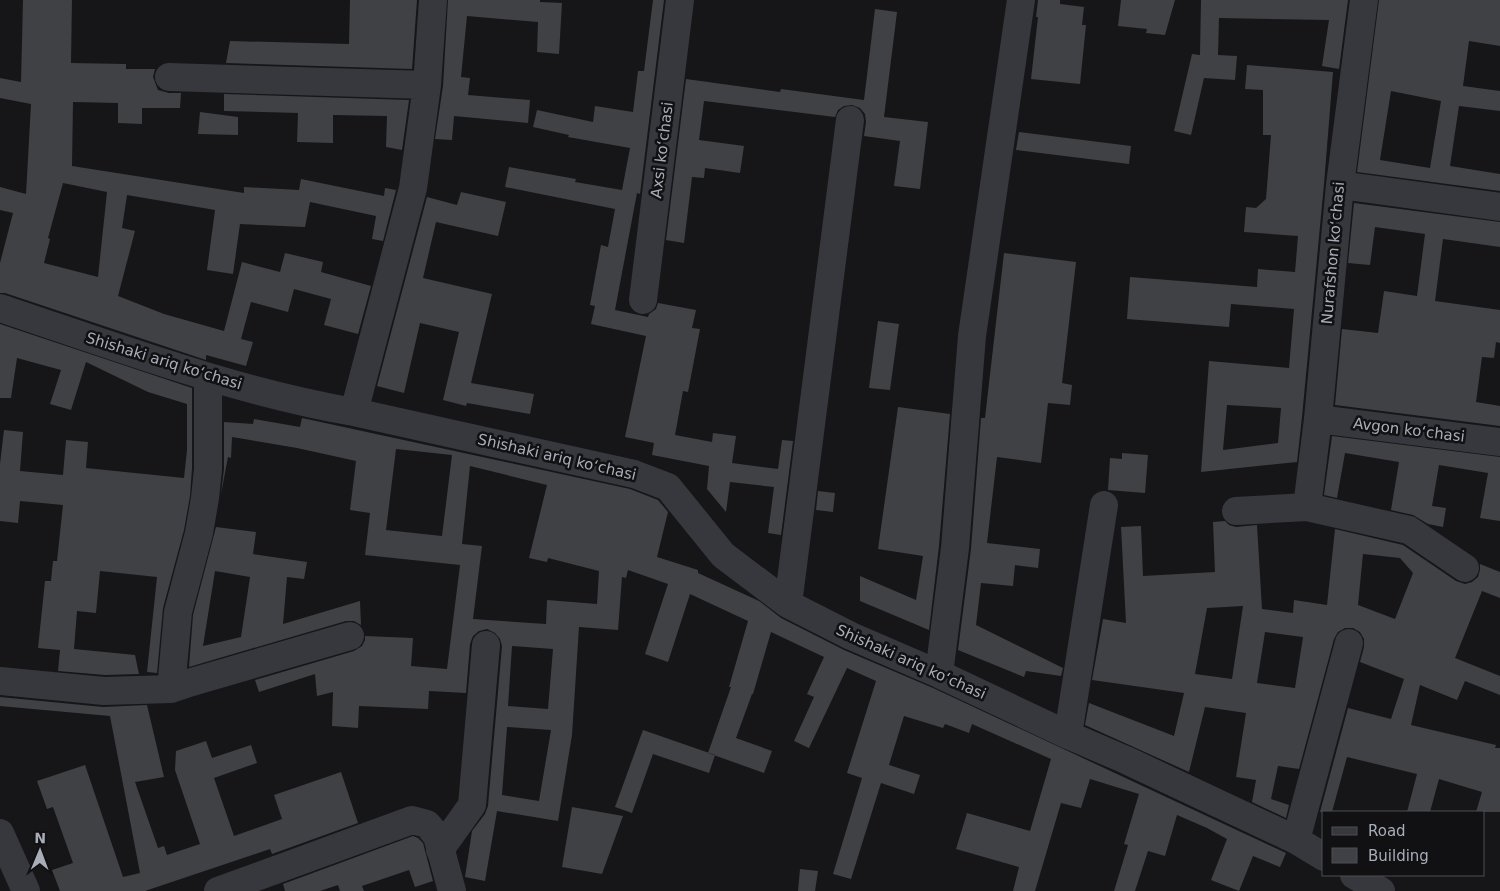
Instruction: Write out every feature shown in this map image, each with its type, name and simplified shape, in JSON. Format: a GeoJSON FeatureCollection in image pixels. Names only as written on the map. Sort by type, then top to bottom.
{"type":"FeatureCollection","features":[{"type":"Feature","properties":{"kind":"street"},"geometry":{"type":"LineString","coordinates":[[354,412],[413,188],[427,85],[433,0]]}},
{"type":"Feature","properties":{"kind":"street","name":"Axsi koʻchasi"},"geometry":{"type":"LineString","coordinates":[[643,300],[680,0]]}},
{"type":"Feature","properties":{"kind":"street"},"geometry":{"type":"LineString","coordinates":[[939,674],[955,548],[972,336],[1021,0]]}},
{"type":"Feature","properties":{"kind":"street","name":"Nurafshon koʻchasi"},"geometry":{"type":"LineString","coordinates":[[1307,507],[1318,419],[1340,185],[1364,0]]}},
{"type":"Feature","properties":{"kind":"street"},"geometry":{"type":"LineString","coordinates":[[169,77],[427,85]]}},
{"type":"Feature","properties":{"kind":"street"},"geometry":{"type":"LineString","coordinates":[[788,604],[850,120]]}},
{"type":"Feature","properties":{"kind":"street"},"geometry":{"type":"LineString","coordinates":[[1340,185],[1500,206]]}},
{"type":"Feature","properties":{"kind":"street","name":"Shishaki ariq koʻchasi"},"geometry":{"type":"LineString","coordinates":[[0,308],[208,378],[330,408],[634,474],[668,487],[723,555],[788,604],[851,636],[939,674],[1296,840],[1322,856]]}},
{"type":"Feature","properties":{"kind":"street"},"geometry":{"type":"LineString","coordinates":[[171,689],[178,612],[199,533],[206,498],[208,469],[208,378]]}},
{"type":"Feature","properties":{"kind":"street","name":"Avgon koʻchasi"},"geometry":{"type":"LineString","coordinates":[[1318,419],[1500,442]]}},
{"type":"Feature","properties":{"kind":"street"},"geometry":{"type":"LineString","coordinates":[[1068,735],[1104,505]]}},
{"type":"Feature","properties":{"kind":"street"},"geometry":{"type":"LineString","coordinates":[[1236,511],[1307,507],[1409,530],[1465,568]]}},
{"type":"Feature","properties":{"kind":"street"},"geometry":{"type":"LineString","coordinates":[[0,681],[104,691],[171,689],[350,636]]}},
{"type":"Feature","properties":{"kind":"street"},"geometry":{"type":"LineString","coordinates":[[1296,840],[1349,643]]}},
{"type":"Feature","properties":{"kind":"street"},"geometry":{"type":"LineString","coordinates":[[440,850],[472,804],[486,645]]}},
{"type":"Feature","properties":{"kind":"street"},"geometry":{"type":"LineString","coordinates":[[218,891],[412,820],[427,824],[437,836],[452,891]]}},
{"type":"Feature","properties":{"kind":"street"},"geometry":{"type":"LineString","coordinates":[[0,833],[26,891]]}},
{"type":"Feature","properties":{"kind":"street"},"geometry":{"type":"LineString","coordinates":[[1356,876],[1381,891]]}},
{"type":"Feature","properties":{"kind":"building"},"geometry":{"type":"Polygon","coordinates":[[[23,0],[72,0],[71,63],[126,64],[126,69],[155,69],[153,77],[158,90],[169,93],[181,93],[180,108],[142,108],[142,124],[118,123],[118,103],[73,102],[72,166],[244,193],[244,187],[299,190],[301,179],[384,196],[385,188],[396,190],[383,241],[372,239],[376,216],[310,202],[305,227],[240,224],[233,274],[207,270],[215,210],[127,195],[122,228],[135,231],[118,296],[164,314],[224,331],[242,262],[280,272],[285,253],[323,262],[321,272],[371,286],[358,334],[324,325],[331,299],[294,289],[288,312],[251,302],[241,339],[253,342],[246,366],[206,355],[206,360],[5,293],[0,293],[0,263],[13,213],[0,210],[0,187],[26,194],[31,104],[0,98],[0,78],[21,82],[23,0]],[[63,183],[48,238],[50,239],[44,263],[98,277],[107,192],[63,183]]]}},
{"type":"Feature","properties":{"kind":"building"},"geometry":{"type":"Polygon","coordinates":[[[350,0],[417,0],[412,69],[226,63],[230,41],[349,44],[350,0]]]}},
{"type":"Feature","properties":{"kind":"building"},"geometry":{"type":"Polygon","coordinates":[[[448,0],[540,0],[540,2],[562,3],[559,54],[537,52],[538,22],[467,16],[461,77],[470,78],[468,95],[530,100],[528,123],[454,116],[452,140],[435,139],[443,86],[448,0]]]}},
{"type":"Feature","properties":{"kind":"building"},"geometry":{"type":"Polygon","coordinates":[[[653,0],[664,0],[640,194],[637,193],[615,310],[648,317],[656,309],[658,303],[696,310],[692,328],[700,329],[688,392],[683,391],[675,435],[712,442],[713,433],[736,436],[732,463],[778,469],[782,440],[793,441],[781,535],[768,533],[774,487],[730,482],[726,512],[707,489],[709,466],[652,455],[654,443],[625,437],[646,336],[591,324],[595,306],[590,305],[601,245],[608,247],[615,209],[505,187],[509,167],[576,179],[575,182],[622,190],[630,148],[568,137],[569,135],[533,127],[537,110],[593,122],[595,106],[633,112],[638,71],[644,71],[653,0]]]}},
{"type":"Feature","properties":{"kind":"building"},"geometry":{"type":"Polygon","coordinates":[[[1038,0],[1060,0],[1060,4],[1084,7],[1082,25],[1086,25],[1080,84],[1031,79],[1038,17],[1036,17],[1038,0]]]}},
{"type":"Feature","properties":{"kind":"building"},"geometry":{"type":"Polygon","coordinates":[[[1121,0],[1175,0],[1165,35],[1146,33],[1147,29],[1118,26],[1121,0]]]}},
{"type":"Feature","properties":{"kind":"building"},"geometry":{"type":"Polygon","coordinates":[[[1201,0],[1348,0],[1339,69],[1322,66],[1329,20],[1219,18],[1218,55],[1237,56],[1235,80],[1204,78],[1191,135],[1174,131],[1192,54],[1200,55],[1201,0]]]}},
{"type":"Feature","properties":{"kind":"building"},"geometry":{"type":"Polygon","coordinates":[[[1379,0],[1500,0],[1500,46],[1469,41],[1463,86],[1500,91],[1500,111],[1459,106],[1450,166],[1500,174],[1500,191],[1357,172],[1379,0]],[[1391,91],[1380,160],[1430,168],[1441,101],[1391,91]]]}},
{"type":"Feature","properties":{"kind":"building"},"geometry":{"type":"Polygon","coordinates":[[[875,9],[897,12],[884,117],[928,122],[920,189],[894,186],[900,141],[864,136],[865,114],[860,108],[852,105],[844,106],[838,110],[835,117],[704,101],[699,140],[744,146],[740,173],[705,168],[704,178],[692,177],[684,243],[666,240],[686,79],[780,92],[781,89],[864,100],[875,9]]]}},
{"type":"Feature","properties":{"kind":"building"},"geometry":{"type":"Polygon","coordinates":[[[1247,65],[1333,72],[1297,462],[1201,472],[1209,361],[1289,368],[1294,309],[1231,304],[1229,327],[1127,319],[1130,277],[1257,287],[1258,269],[1295,272],[1298,236],[1244,232],[1246,207],[1256,208],[1266,199],[1271,135],[1263,135],[1263,90],[1245,89],[1247,65]],[[1227,405],[1223,450],[1278,443],[1281,408],[1227,405]]]}},
{"type":"Feature","properties":{"kind":"building"},"geometry":{"type":"Polygon","coordinates":[[[224,94],[409,100],[402,150],[386,147],[387,116],[333,115],[333,143],[297,142],[298,113],[224,111],[224,94]]]}},
{"type":"Feature","properties":{"kind":"building"},"geometry":{"type":"Polygon","coordinates":[[[200,112],[238,117],[238,135],[198,134],[200,112]]]}},
{"type":"Feature","properties":{"kind":"building"},"geometry":{"type":"Polygon","coordinates":[[[1019,132],[1131,146],[1129,164],[1016,150],[1019,132]]]}},
{"type":"Feature","properties":{"kind":"building"},"geometry":{"type":"Polygon","coordinates":[[[461,192],[506,202],[498,236],[436,222],[423,278],[492,294],[471,383],[534,394],[530,414],[467,403],[466,406],[443,400],[459,332],[420,323],[404,393],[377,386],[427,197],[457,205],[461,192]]]}},
{"type":"Feature","properties":{"kind":"building"},"geometry":{"type":"Polygon","coordinates":[[[1354,203],[1500,222],[1500,247],[1443,239],[1435,301],[1500,310],[1500,343],[1496,342],[1494,358],[1482,357],[1476,402],[1500,406],[1500,426],[1335,405],[1342,329],[1378,333],[1384,291],[1417,296],[1425,234],[1375,227],[1370,265],[1348,263],[1354,203]]]}},
{"type":"Feature","properties":{"kind":"building"},"geometry":{"type":"Polygon","coordinates":[[[1004,253],[1076,262],[1062,383],[1072,385],[1070,405],[1048,403],[1041,463],[997,457],[987,543],[1040,549],[1038,568],[1015,565],[1013,586],[981,583],[976,625],[1063,668],[1061,676],[1026,671],[1024,677],[958,650],[971,549],[981,418],[985,418],[1004,253]]]}},
{"type":"Feature","properties":{"kind":"building"},"geometry":{"type":"Polygon","coordinates":[[[878,321],[899,324],[890,390],[869,388],[878,321]]]}},
{"type":"Feature","properties":{"kind":"building"},"geometry":{"type":"Polygon","coordinates":[[[0,324],[192,388],[190,496],[184,530],[163,608],[157,673],[147,672],[157,577],[100,571],[96,613],[77,611],[74,649],[135,655],[139,674],[105,675],[58,671],[60,650],[38,648],[45,581],[51,581],[53,561],[57,561],[63,505],[20,501],[18,523],[0,521],[0,464],[4,430],[23,432],[20,471],[63,475],[66,440],[88,442],[86,468],[184,478],[187,450],[187,404],[148,392],[86,362],[71,410],[50,404],[61,370],[17,358],[11,398],[0,398],[0,324]]]}},
{"type":"Feature","properties":{"kind":"building"},"geometry":{"type":"Polygon","coordinates":[[[898,407],[950,414],[939,546],[929,630],[860,601],[860,576],[916,600],[923,556],[878,549],[898,407]]]}},
{"type":"Feature","properties":{"kind":"building"},"geometry":{"type":"Polygon","coordinates":[[[302,418],[630,489],[658,500],[668,512],[657,557],[698,570],[698,573],[759,601],[781,618],[844,650],[933,688],[1286,853],[1280,867],[1253,856],[1239,891],[1211,880],[1227,839],[1177,815],[1165,856],[1148,851],[1135,891],[1114,891],[1128,845],[1124,844],[1139,794],[1090,779],[1081,808],[1061,803],[1035,891],[1013,891],[1019,867],[956,849],[967,813],[1030,831],[1051,759],[972,724],[969,733],[945,724],[943,728],[904,716],[889,765],[920,775],[914,794],[881,783],[851,879],[833,874],[862,778],[847,773],[876,681],[847,668],[809,748],[794,741],[814,697],[807,694],[824,657],[771,632],[753,694],[736,738],[772,751],[764,773],[708,753],[731,687],[729,687],[748,621],[690,594],[668,662],[645,654],[668,584],[628,570],[626,578],[622,577],[618,630],[579,627],[572,735],[558,821],[497,811],[485,881],[465,877],[472,831],[485,814],[488,806],[502,646],[500,639],[495,633],[487,629],[479,631],[473,636],[470,644],[466,693],[429,691],[428,709],[359,706],[358,728],[332,726],[333,692],[317,696],[315,674],[259,692],[255,680],[354,651],[362,646],[365,636],[413,638],[411,666],[447,669],[460,565],[365,555],[370,513],[350,510],[356,461],[297,448],[232,437],[231,458],[228,457],[221,494],[224,469],[224,422],[253,424],[254,419],[300,427],[302,418]],[[396,449],[386,530],[442,536],[452,455],[396,449]],[[470,466],[462,544],[482,546],[473,619],[546,624],[547,600],[597,604],[599,571],[548,558],[547,562],[529,558],[547,485],[470,466]],[[512,646],[508,706],[548,709],[553,649],[512,646]],[[507,727],[502,795],[539,801],[551,730],[507,727]]]}},
{"type":"Feature","properties":{"kind":"building"},"geometry":{"type":"Polygon","coordinates":[[[1332,436],[1500,457],[1500,521],[1480,518],[1488,473],[1439,465],[1432,506],[1446,508],[1443,527],[1428,524],[1413,515],[1391,510],[1399,462],[1345,453],[1337,498],[1324,495],[1332,436]]]}},
{"type":"Feature","properties":{"kind":"building"},"geometry":{"type":"Polygon","coordinates":[[[1122,453],[1148,455],[1145,493],[1108,490],[1110,458],[1122,459],[1122,453]]]}},
{"type":"Feature","properties":{"kind":"building"},"geometry":{"type":"Polygon","coordinates":[[[818,491],[835,493],[833,512],[816,510],[818,491]]]}},
{"type":"Feature","properties":{"kind":"building"},"geometry":{"type":"Polygon","coordinates":[[[1225,521],[1229,525],[1236,527],[1257,525],[1262,609],[1293,613],[1294,600],[1327,605],[1335,529],[1403,545],[1456,581],[1465,584],[1472,582],[1478,577],[1480,564],[1500,572],[1500,598],[1482,591],[1455,658],[1500,676],[1500,695],[1465,681],[1457,700],[1420,685],[1411,725],[1496,745],[1495,748],[1500,748],[1500,812],[1476,811],[1482,792],[1439,779],[1430,811],[1407,811],[1417,774],[1347,757],[1332,811],[1320,812],[1348,708],[1391,719],[1404,679],[1360,662],[1364,639],[1360,632],[1353,628],[1345,628],[1338,632],[1334,639],[1299,769],[1278,766],[1271,799],[1289,805],[1286,818],[1252,802],[1256,780],[1236,777],[1246,713],[1205,707],[1189,772],[1085,725],[1089,703],[1174,736],[1184,693],[1092,680],[1103,619],[1126,623],[1121,527],[1141,526],[1143,576],[1215,572],[1213,522],[1225,521]],[[1363,554],[1358,605],[1395,619],[1413,573],[1400,558],[1363,554]],[[1243,606],[1207,608],[1195,674],[1232,679],[1243,606]],[[1265,632],[1257,683],[1295,688],[1303,637],[1265,632]]]}},
{"type":"Feature","properties":{"kind":"building"},"geometry":{"type":"Polygon","coordinates":[[[216,527],[256,532],[253,554],[307,562],[304,579],[287,577],[283,624],[360,601],[361,625],[354,621],[346,621],[189,667],[193,615],[216,527]],[[215,571],[203,646],[241,637],[250,577],[215,571]]]}},
{"type":"Feature","properties":{"kind":"building"},"geometry":{"type":"Polygon","coordinates":[[[0,697],[103,707],[147,705],[164,777],[135,782],[158,848],[164,846],[167,855],[200,844],[175,770],[176,751],[206,741],[212,758],[251,745],[257,763],[214,778],[234,836],[282,819],[274,795],[341,772],[358,823],[272,854],[270,849],[145,891],[60,891],[52,870],[73,863],[53,807],[47,809],[37,781],[85,765],[123,877],[140,873],[110,716],[0,706],[0,697]]]}},
{"type":"Feature","properties":{"kind":"building"},"geometry":{"type":"Polygon","coordinates":[[[643,730],[715,755],[709,773],[653,754],[632,813],[615,807],[643,730]]]}},
{"type":"Feature","properties":{"kind":"building"},"geometry":{"type":"Polygon","coordinates":[[[572,807],[623,816],[602,874],[562,867],[572,807]]]}},
{"type":"Feature","properties":{"kind":"building"},"geometry":{"type":"Polygon","coordinates":[[[413,836],[423,843],[433,881],[415,887],[409,870],[362,886],[364,891],[340,891],[338,885],[320,891],[285,891],[283,884],[413,836]]]}},
{"type":"Feature","properties":{"kind":"building"},"geometry":{"type":"Polygon","coordinates":[[[800,869],[818,871],[815,891],[798,891],[800,869]]]}}]}
